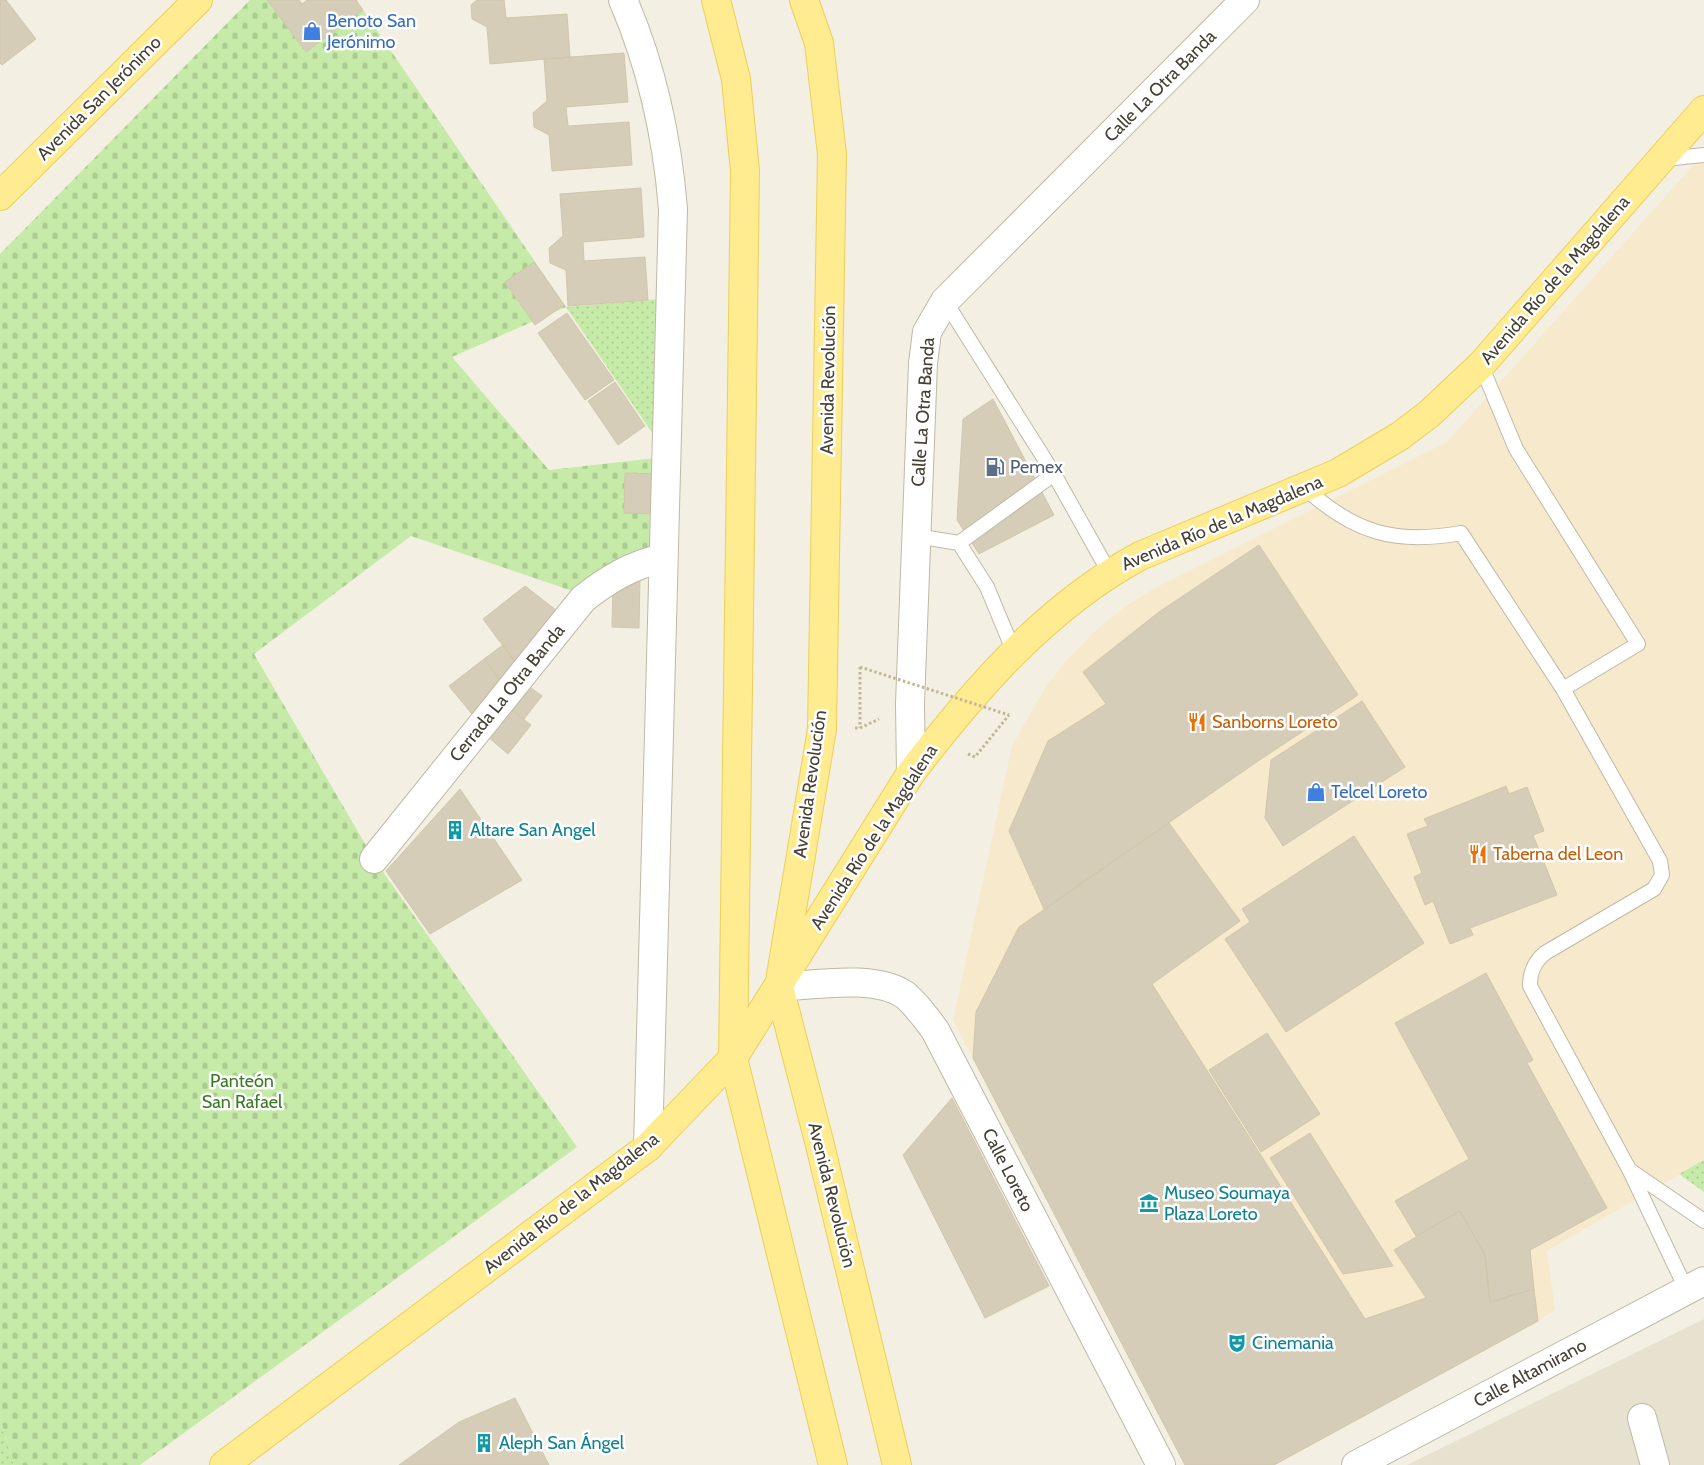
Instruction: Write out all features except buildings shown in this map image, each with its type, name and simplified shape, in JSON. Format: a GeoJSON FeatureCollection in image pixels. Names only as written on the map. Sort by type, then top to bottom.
{"type":"FeatureCollection","features":[{"type":"Feature","properties":{"kind":"main road","name":"Avenida San Jerónimo"},"geometry":{"type":"LineString","coordinates":[[0,196],[198,0]]}},
{"type":"Feature","properties":{"kind":"main road"},"geometry":{"type":"LineString","coordinates":[[716,0],[736,79],[745,171],[733,1058],[833,1465]]}},
{"type":"Feature","properties":{"kind":"main road","name":"Avenida Revolución"},"geometry":{"type":"LineString","coordinates":[[804,0],[819,43],[832,154],[822,729],[779,986],[820,1145],[897,1465]]}},
{"type":"Feature","properties":{"kind":"main road","name":"Avenida Río de la Magdalena"},"geometry":{"type":"LineString","coordinates":[[224,1465],[648,1148],[733,1058],[911,773],[936,740],[1014,652],[1076,597],[1109,572],[1140,556],[1338,473],[1400,436],[1449,397],[1481,365],[1704,110]]}},
{"type":"Feature","properties":{"kind":"street"},"geometry":{"type":"LineString","coordinates":[[623,0],[650,71],[661,116],[669,162],[673,209],[648,1148]]}},
{"type":"Feature","properties":{"kind":"street","name":"Calle La Otra Banda"},"geometry":{"type":"LineString","coordinates":[[911,773],[910,704],[916,536],[923,363],[927,332],[945,301],[1245,0]]}},
{"type":"Feature","properties":{"kind":"street","name":"Cerrada La Otra Banda"},"geometry":{"type":"LineString","coordinates":[[374,858],[584,599],[622,572],[645,562],[663,558]]}},
{"type":"Feature","properties":{"kind":"street","name":"Calle Loreto"},"geometry":{"type":"LineString","coordinates":[[779,986],[874,984],[889,987],[916,1005],[935,1030],[1161,1465]]}},
{"type":"Feature","properties":{"kind":"street","name":"Calle Altamirano"},"geometry":{"type":"LineString","coordinates":[[1368,1462],[1695,1286]]}},
{"type":"Feature","properties":{"kind":"street"},"geometry":{"type":"LineString","coordinates":[[1642,1418],[1655,1465]]}},
{"type":"Feature","properties":{"kind":"lane"},"geometry":{"type":"LineString","coordinates":[[1660,160],[1704,155]]}},
{"type":"Feature","properties":{"kind":"lane"},"geometry":{"type":"LineString","coordinates":[[945,301],[1054,474],[1109,572]]}},
{"type":"Feature","properties":{"kind":"lane"},"geometry":{"type":"LineString","coordinates":[[1481,365],[1516,449],[1638,644],[1563,689]]}},
{"type":"Feature","properties":{"kind":"lane"},"geometry":{"type":"LineString","coordinates":[[916,536],[960,543],[1054,474]]}},
{"type":"Feature","properties":{"kind":"lane"},"geometry":{"type":"LineString","coordinates":[[1305,488],[1326,507],[1350,522],[1376,532],[1404,538],[1433,538],[1461,533],[1563,689],[1660,860],[1662,875],[1654,889],[1538,959],[1530,976],[1530,986],[1630,1171],[1695,1286]]}},
{"type":"Feature","properties":{"kind":"lane"},"geometry":{"type":"LineString","coordinates":[[960,543],[987,587],[1014,652]]}},
{"type":"Feature","properties":{"kind":"lane"},"geometry":{"type":"LineString","coordinates":[[1630,1171],[1704,1221]]}},
{"type":"Feature","properties":{"kind":"path"},"geometry":{"type":"LineString","coordinates":[[860,728],[860,667],[1009,715],[975,757]]}},
{"type":"Feature","properties":{"kind":"path"},"geometry":{"type":"LineString","coordinates":[[822,729],[860,728],[910,704]]}},
{"type":"Feature","properties":{"kind":"shaded area"},"geometry":{"type":"Polygon","coordinates":[[[1704,153],[1704,1160],[1547,1251],[1555,1310],[1538,1321],[1274,1465],[1185,1465],[953,1020],[1012,746],[1046,686],[1094,632],[1123,608],[1155,588],[1447,442],[1704,153]]]}},
{"type":"Feature","properties":{"kind":"shaded area"},"geometry":{"type":"Polygon","coordinates":[[[1704,1319],[1704,1465],[1407,1465],[1704,1319]]]}},
{"type":"Feature","properties":{"kind":"green space","name":"Panteón San Rafael"},"geometry":{"type":"Polygon","coordinates":[[[250,0],[267,0],[306,52],[363,10],[566,307],[452,357],[549,470],[656,458],[656,474],[625,473],[624,512],[655,514],[654,548],[578,593],[411,536],[254,654],[374,859],[577,1147],[140,1465],[14,1465],[0,1418],[0,254],[250,0]]]}},
{"type":"Feature","properties":{"kind":"green space"},"geometry":{"type":"Polygon","coordinates":[[[660,299],[657,440],[566,307],[660,299]]]}},
{"type":"Feature","properties":{"kind":"green space"},"geometry":{"type":"Polygon","coordinates":[[[1704,1160],[1704,1192],[1679,1174],[1704,1160]]]}},
{"type":"Feature","properties":{"kind":"green space"},"geometry":{"type":"Polygon","coordinates":[[[0,1418],[14,1465],[0,1465],[0,1418]]]}},
{"type":"Feature","properties":{"kind":"place","name":"Benoto San Jerónimo"},"geometry":{"type":"Point","coordinates":[312,31]}},
{"type":"Feature","properties":{"kind":"place","name":"Pemex"},"geometry":{"type":"Point","coordinates":[995,467]}},
{"type":"Feature","properties":{"kind":"place","name":"Sanborns Loreto"},"geometry":{"type":"Point","coordinates":[1197,722]}},
{"type":"Feature","properties":{"kind":"place","name":"Telcel Loreto"},"geometry":{"type":"Point","coordinates":[1316,792]}},
{"type":"Feature","properties":{"kind":"place","name":"Altare San Angel"},"geometry":{"type":"Point","coordinates":[455,830]}},
{"type":"Feature","properties":{"kind":"place","name":"Taberna del Leon"},"geometry":{"type":"Point","coordinates":[1478,854]}},
{"type":"Feature","properties":{"kind":"place","name":"Museo Soumaya Plaza Loreto"},"geometry":{"type":"Point","coordinates":[1149,1203]}},
{"type":"Feature","properties":{"kind":"place","name":"Cinemania"},"geometry":{"type":"Point","coordinates":[1237,1343]}},
{"type":"Feature","properties":{"kind":"place","name":"Aleph San Ángel"},"geometry":{"type":"Point","coordinates":[484,1443]}}]}
